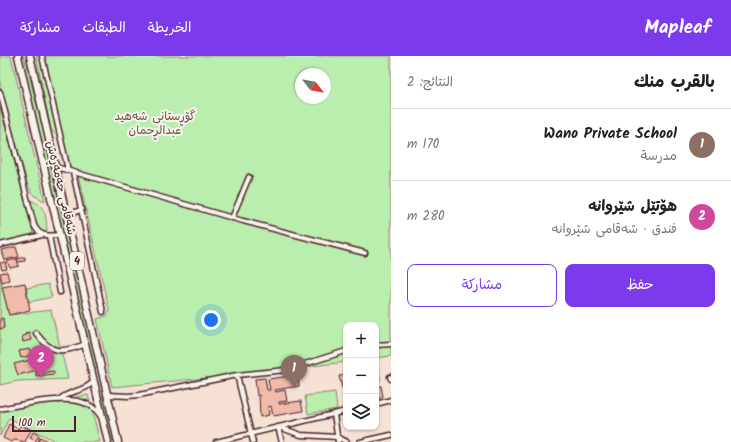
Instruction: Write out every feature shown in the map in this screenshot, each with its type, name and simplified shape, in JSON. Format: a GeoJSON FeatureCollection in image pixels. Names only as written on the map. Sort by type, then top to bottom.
{"type":"FeatureCollection","features":[{"type":"Feature","properties":{"kind":"highway","name":"شەقامی حەمەڕەش"},"geometry":{"type":"LineString","coordinates":[[18,56],[108,442]]}},
{"type":"Feature","properties":{"kind":"highway","name":"شەقامی حەمەڕەش"},"geometry":{"type":"LineString","coordinates":[[30,56],[118,442]]}},
{"type":"Feature","properties":{"kind":"street"},"geometry":{"type":"LineString","coordinates":[[42,56],[82,209],[102,312]]}},
{"type":"Feature","properties":{"kind":"street"},"geometry":{"type":"LineString","coordinates":[[0,92],[34,225],[37,231],[42,235]]}},
{"type":"Feature","properties":{"kind":"street"},"geometry":{"type":"LineString","coordinates":[[56,167],[232,218],[365,253]]}},
{"type":"Feature","properties":{"kind":"street"},"geometry":{"type":"LineString","coordinates":[[232,218],[249,177]]}},
{"type":"Feature","properties":{"kind":"street"},"geometry":{"type":"LineString","coordinates":[[67,216],[82,209]]}},
{"type":"Feature","properties":{"kind":"street"},"geometry":{"type":"LineString","coordinates":[[0,245],[42,235],[60,235]]}},
{"type":"Feature","properties":{"kind":"street"},"geometry":{"type":"LineString","coordinates":[[49,236],[60,292]]}},
{"type":"Feature","properties":{"kind":"street"},"geometry":{"type":"LineString","coordinates":[[36,333],[45,346],[61,351],[86,344]]}},
{"type":"Feature","properties":{"kind":"street"},"geometry":{"type":"LineString","coordinates":[[379,345],[391,344]]}},
{"type":"Feature","properties":{"kind":"street"},"geometry":{"type":"LineString","coordinates":[[108,395],[139,395],[237,375],[286,370],[343,352]]}},
{"type":"Feature","properties":{"kind":"street"},"geometry":{"type":"LineString","coordinates":[[237,375],[253,442]]}},
{"type":"Feature","properties":{"kind":"street"},"geometry":{"type":"LineString","coordinates":[[59,400],[65,394],[84,388],[94,381]]}},
{"type":"Feature","properties":{"kind":"street"},"geometry":{"type":"LineString","coordinates":[[0,409],[59,400],[71,400],[87,404],[95,409],[102,418]]}},
{"type":"Feature","properties":{"kind":"street"},"geometry":{"type":"LineString","coordinates":[[379,403],[391,400]]}},
{"type":"Feature","properties":{"kind":"street"},"geometry":{"type":"LineString","coordinates":[[218,442],[343,412]]}},
{"type":"Feature","properties":{"kind":"street"},"geometry":{"type":"LineString","coordinates":[[334,414],[337,440]]}},
{"type":"Feature","properties":{"kind":"street"},"geometry":{"type":"LineString","coordinates":[[278,427],[301,435],[347,442]]}},
{"type":"Feature","properties":{"kind":"street"},"geometry":{"type":"LineString","coordinates":[[278,427],[282,442]]}},
{"type":"Feature","properties":{"kind":"street"},"geometry":{"type":"LineString","coordinates":[[360,442],[391,436]]}},
{"type":"Feature","properties":{"kind":"green space"},"geometry":{"type":"Polygon","coordinates":[[[0,56],[11,56],[45,201],[33,195],[27,183],[0,83],[0,56]]]}},
{"type":"Feature","properties":{"kind":"green space"},"geometry":{"type":"Polygon","coordinates":[[[21,56],[24,56],[47,144],[98,368],[94,369],[21,56]]]}},
{"type":"Feature","properties":{"kind":"green space","name":"گۆڕستانی شەهید عبدالڕحمان"},"geometry":{"type":"Polygon","coordinates":[[[36,56],[391,56],[391,356],[379,358],[379,322],[343,322],[343,362],[237,375],[112,387],[97,319],[107,316],[109,310],[78,171],[69,168],[64,143],[51,130],[36,56]]]}},
{"type":"Feature","properties":{"kind":"green space"},"geometry":{"type":"Polygon","coordinates":[[[0,107],[35,240],[0,248],[0,107]]]}},
{"type":"Feature","properties":{"kind":"green space"},"geometry":{"type":"Polygon","coordinates":[[[30,200],[36,202],[43,209],[46,217],[47,233],[42,232],[36,226],[32,215],[30,200]]]}},
{"type":"Feature","properties":{"kind":"green space"},"geometry":{"type":"Polygon","coordinates":[[[0,276],[9,315],[51,310],[68,379],[18,381],[0,385],[0,276]]]}},
{"type":"Feature","properties":{"kind":"green space"},"geometry":{"type":"Polygon","coordinates":[[[48,284],[52,297],[29,302],[26,288],[48,284]]]}},
{"type":"Feature","properties":{"kind":"green space"},"geometry":{"type":"Polygon","coordinates":[[[335,392],[337,409],[308,414],[305,396],[335,392]]]}},
{"type":"Feature","properties":{"kind":"green space"},"geometry":{"type":"Polygon","coordinates":[[[88,395],[100,442],[57,442],[9,418],[0,436],[0,410],[88,395]]]}},
{"type":"Feature","properties":{"kind":"green space"},"geometry":{"type":"Polygon","coordinates":[[[104,396],[116,442],[111,442],[100,397],[104,396]]]}},
{"type":"Feature","properties":{"kind":"building"},"geometry":{"type":"Polygon","coordinates":[[[16,247],[19,257],[4,260],[1,250],[16,247]]]}},
{"type":"Feature","properties":{"kind":"building"},"geometry":{"type":"Polygon","coordinates":[[[25,257],[25,261],[18,262],[17,259],[25,257]]]}},
{"type":"Feature","properties":{"kind":"building"},"geometry":{"type":"Polygon","coordinates":[[[17,259],[19,266],[10,268],[7,261],[17,259]]]}},
{"type":"Feature","properties":{"kind":"building"},"geometry":{"type":"Polygon","coordinates":[[[5,262],[7,269],[2,270],[0,263],[5,262]]]}},
{"type":"Feature","properties":{"kind":"building"},"geometry":{"type":"Polygon","coordinates":[[[7,272],[9,280],[2,282],[0,273],[7,272]]]}},
{"type":"Feature","properties":{"kind":"building"},"geometry":{"type":"Polygon","coordinates":[[[25,283],[30,310],[9,315],[2,287],[25,283]]]}},
{"type":"Feature","properties":{"kind":"building"},"geometry":{"type":"Polygon","coordinates":[[[3,318],[4,328],[0,329],[0,319],[3,318]]]}},
{"type":"Feature","properties":{"kind":"building"},"geometry":{"type":"Polygon","coordinates":[[[29,332],[31,340],[23,342],[22,336],[29,332]]]}},
{"type":"Feature","properties":{"kind":"building"},"geometry":{"type":"Polygon","coordinates":[[[30,349],[32,355],[21,358],[19,351],[30,349]]]}},
{"type":"Feature","properties":{"kind":"building"},"geometry":{"type":"Polygon","coordinates":[[[38,358],[41,369],[18,375],[14,364],[38,358]]]}},
{"type":"Feature","properties":{"kind":"building"},"geometry":{"type":"Polygon","coordinates":[[[54,371],[54,374],[36,376],[36,373],[54,371]]]}},
{"type":"Feature","properties":{"kind":"building"},"geometry":{"type":"Polygon","coordinates":[[[298,375],[299,386],[275,390],[276,392],[285,390],[287,401],[279,402],[279,404],[301,401],[303,411],[273,416],[271,406],[268,407],[269,415],[260,417],[259,395],[257,396],[255,379],[265,378],[267,390],[270,390],[268,379],[298,375]]]}},
{"type":"Feature","properties":{"kind":"building"},"geometry":{"type":"Polygon","coordinates":[[[343,375],[343,388],[342,388],[339,376],[343,375]]]}},
{"type":"Feature","properties":{"kind":"building"},"geometry":{"type":"Polygon","coordinates":[[[379,386],[381,386],[383,397],[379,398],[379,394],[379,386]]]}},
{"type":"Feature","properties":{"kind":"building"},"geometry":{"type":"Polygon","coordinates":[[[9,424],[18,429],[20,425],[31,430],[25,442],[15,440],[11,442],[3,438],[9,424]]]}},
{"type":"Feature","properties":{"kind":"building"},"geometry":{"type":"Polygon","coordinates":[[[33,432],[39,435],[36,441],[30,438],[33,432]]]}},
{"type":"Feature","properties":{"kind":"building"},"geometry":{"type":"Polygon","coordinates":[[[40,437],[46,440],[45,442],[38,442],[40,437]]]}},
{"type":"Feature","properties":{"kind":"place","name":"هۆتێل شێروانە"},"geometry":{"type":"Point","coordinates":[41,378]}},
{"type":"Feature","properties":{"kind":"place","name":"Wano Private School"},"geometry":{"type":"Point","coordinates":[294,388]}}]}
